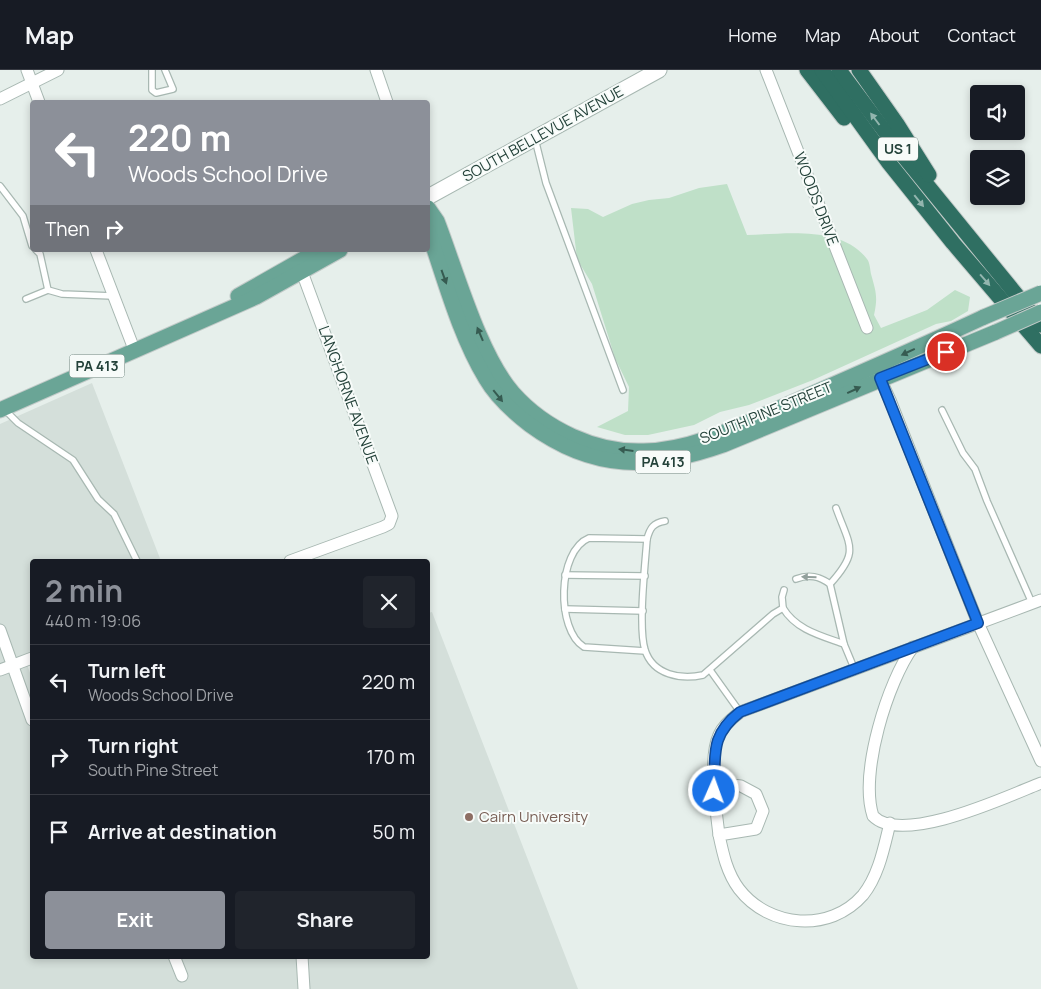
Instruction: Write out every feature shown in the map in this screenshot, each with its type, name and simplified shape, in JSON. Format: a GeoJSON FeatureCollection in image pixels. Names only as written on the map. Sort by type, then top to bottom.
{"type":"FeatureCollection","features":[{"type":"Feature","properties":{"kind":"highway"},"geometry":{"type":"LineString","coordinates":[[807,70],[848,122],[889,163]]}},
{"type":"Feature","properties":{"kind":"highway","name":"US 1"},"geometry":{"type":"LineString","coordinates":[[822,70],[889,163],[953,243],[1041,346]]}},
{"type":"Feature","properties":{"kind":"highway","name":"US 1"},"geometry":{"type":"LineString","coordinates":[[838,70],[959,226],[1041,325]]}},
{"type":"Feature","properties":{"kind":"highway"},"geometry":{"type":"LineString","coordinates":[[859,70],[909,143],[959,226]]}},
{"type":"Feature","properties":{"kind":"main road","name":"SOUTH PINE STREET"},"geometry":{"type":"LineString","coordinates":[[430,211],[437,221],[481,336],[497,369],[512,392],[530,410],[554,426],[597,445],[644,451],[692,444],[877,373],[996,332],[1041,312]]}},
{"type":"Feature","properties":{"kind":"main road","name":"SOUTH PINE STREET"},"geometry":{"type":"LineString","coordinates":[[430,236],[473,354],[486,380],[514,413],[546,437],[585,455],[624,462],[644,463],[689,458],[724,445],[877,373],[984,317],[1041,293]]}},
{"type":"Feature","properties":{"kind":"main road","name":"PA 413"},"geometry":{"type":"LineString","coordinates":[[194,323],[316,252]]}},
{"type":"Feature","properties":{"kind":"main road","name":"PA 413"},"geometry":{"type":"LineString","coordinates":[[2,409],[134,349],[256,297],[337,252]]}},
{"type":"Feature","properties":{"kind":"street"},"geometry":{"type":"LineString","coordinates":[[27,70],[38,100]]}},
{"type":"Feature","properties":{"kind":"street"},"geometry":{"type":"LineString","coordinates":[[0,98],[58,70]]}},
{"type":"Feature","properties":{"kind":"street"},"geometry":{"type":"LineString","coordinates":[[376,70],[386,100]]}},
{"type":"Feature","properties":{"kind":"street","name":"SOUTH BELLEVUE AVENUE"},"geometry":{"type":"LineString","coordinates":[[430,196],[659,70]]}},
{"type":"Feature","properties":{"kind":"street","name":"WOODS DRIVE"},"geometry":{"type":"LineString","coordinates":[[766,70],[867,328]]}},
{"type":"Feature","properties":{"kind":"street"},"geometry":{"type":"LineString","coordinates":[[97,252],[134,349]]}},
{"type":"Feature","properties":{"kind":"street","name":"LANGHORNE AVENUE"},"geometry":{"type":"LineString","coordinates":[[295,559],[383,527],[391,519],[390,510],[302,272]]}},
{"type":"Feature","properties":{"kind":"street"},"geometry":{"type":"LineString","coordinates":[[877,373],[978,623],[1037,742],[1041,761]]}},
{"type":"Feature","properties":{"kind":"street"},"geometry":{"type":"LineString","coordinates":[[890,823],[876,870],[864,893],[839,914],[807,921],[781,918],[762,910],[745,896],[731,875],[719,835],[714,782],[715,748],[719,735],[729,721],[740,712],[913,646],[1037,602]]}},
{"type":"Feature","properties":{"kind":"street"},"geometry":{"type":"LineString","coordinates":[[0,630],[30,714]]}},
{"type":"Feature","properties":{"kind":"street"},"geometry":{"type":"LineString","coordinates":[[913,646],[902,662],[889,693],[876,743],[869,794],[872,816],[890,823],[927,824],[940,821],[1041,783]]}},
{"type":"Feature","properties":{"kind":"street"},"geometry":{"type":"LineString","coordinates":[[0,670],[30,659]]}},
{"type":"Feature","properties":{"kind":"street"},"geometry":{"type":"LineString","coordinates":[[714,782],[741,786],[756,794],[763,811],[756,829],[719,835]]}},
{"type":"Feature","properties":{"kind":"street"},"geometry":{"type":"LineString","coordinates":[[175,959],[182,976]]}},
{"type":"Feature","properties":{"kind":"street"},"geometry":{"type":"LineString","coordinates":[[302,959],[304,989]]}},
{"type":"Feature","properties":{"kind":"lane"},"geometry":{"type":"LineString","coordinates":[[152,70],[152,90],[156,93],[173,89],[165,70]]}},
{"type":"Feature","properties":{"kind":"lane"},"geometry":{"type":"LineString","coordinates":[[535,139],[546,183],[623,390]]}},
{"type":"Feature","properties":{"kind":"lane"},"geometry":{"type":"LineString","coordinates":[[0,186],[24,216],[30,238]]}},
{"type":"Feature","properties":{"kind":"lane"},"geometry":{"type":"LineString","coordinates":[[38,252],[48,290]]}},
{"type":"Feature","properties":{"kind":"lane"},"geometry":{"type":"LineString","coordinates":[[26,299],[48,290],[62,294],[113,296]]}},
{"type":"Feature","properties":{"kind":"lane"},"geometry":{"type":"LineString","coordinates":[[2,409],[18,423],[73,460],[98,498],[114,514],[136,559]]}},
{"type":"Feature","properties":{"kind":"lane"},"geometry":{"type":"LineString","coordinates":[[942,410],[963,453],[975,468],[987,501],[1021,574],[1037,602]]}},
{"type":"Feature","properties":{"kind":"lane"},"geometry":{"type":"LineString","coordinates":[[830,584],[846,566],[850,556],[850,546],[836,508]]}},
{"type":"Feature","properties":{"kind":"lane"},"geometry":{"type":"LineString","coordinates":[[665,521],[656,523],[649,530],[646,539],[642,631],[645,651],[652,661],[676,677],[688,679],[702,676],[773,614],[783,608]]}},
{"type":"Feature","properties":{"kind":"lane"},"geometry":{"type":"LineString","coordinates":[[645,651],[584,647],[577,642],[565,615],[565,574],[570,556],[582,541],[589,538],[646,539]]}},
{"type":"Feature","properties":{"kind":"lane"},"geometry":{"type":"LineString","coordinates":[[565,574],[645,576]]}},
{"type":"Feature","properties":{"kind":"lane"},"geometry":{"type":"LineString","coordinates":[[796,579],[813,576],[823,579],[830,584],[844,644],[854,668]]}},
{"type":"Feature","properties":{"kind":"lane"},"geometry":{"type":"LineString","coordinates":[[784,590],[783,608],[789,618],[807,630],[844,644]]}},
{"type":"Feature","properties":{"kind":"lane"},"geometry":{"type":"LineString","coordinates":[[565,609],[644,611]]}},
{"type":"Feature","properties":{"kind":"lane"},"geometry":{"type":"LineString","coordinates":[[710,670],[740,712]]}},
{"type":"Feature","properties":{"kind":"shaded area","name":"Cairn University"},"geometry":{"type":"Polygon","coordinates":[[[92,383],[160,559],[30,559],[30,660],[26,662],[30,673],[30,959],[430,959],[430,612],[432,612],[578,989],[0,989],[0,424],[92,383]]]}},
{"type":"Feature","properties":{"kind":"green space"},"geometry":{"type":"Polygon","coordinates":[[[727,184],[747,235],[812,234],[828,236],[856,248],[869,262],[876,294],[874,315],[881,328],[927,310],[955,290],[970,297],[968,311],[951,321],[936,324],[813,380],[749,405],[720,412],[694,425],[648,435],[625,435],[597,427],[628,411],[629,387],[615,358],[592,284],[577,259],[571,208],[588,209],[603,217],[632,204],[669,198],[699,188],[727,184]]]}},
{"type":"Feature","properties":{"kind":"place","name":"Cairn University"},"geometry":{"type":"Point","coordinates":[469,817]}},
{"type":"Feature","properties":{"kind":"route"},"geometry":{"type":"LineString","coordinates":[[714,791],[715,748],[719,735],[729,721],[740,712],[978,623],[897,416],[880,378],[946,352]]}}]}
